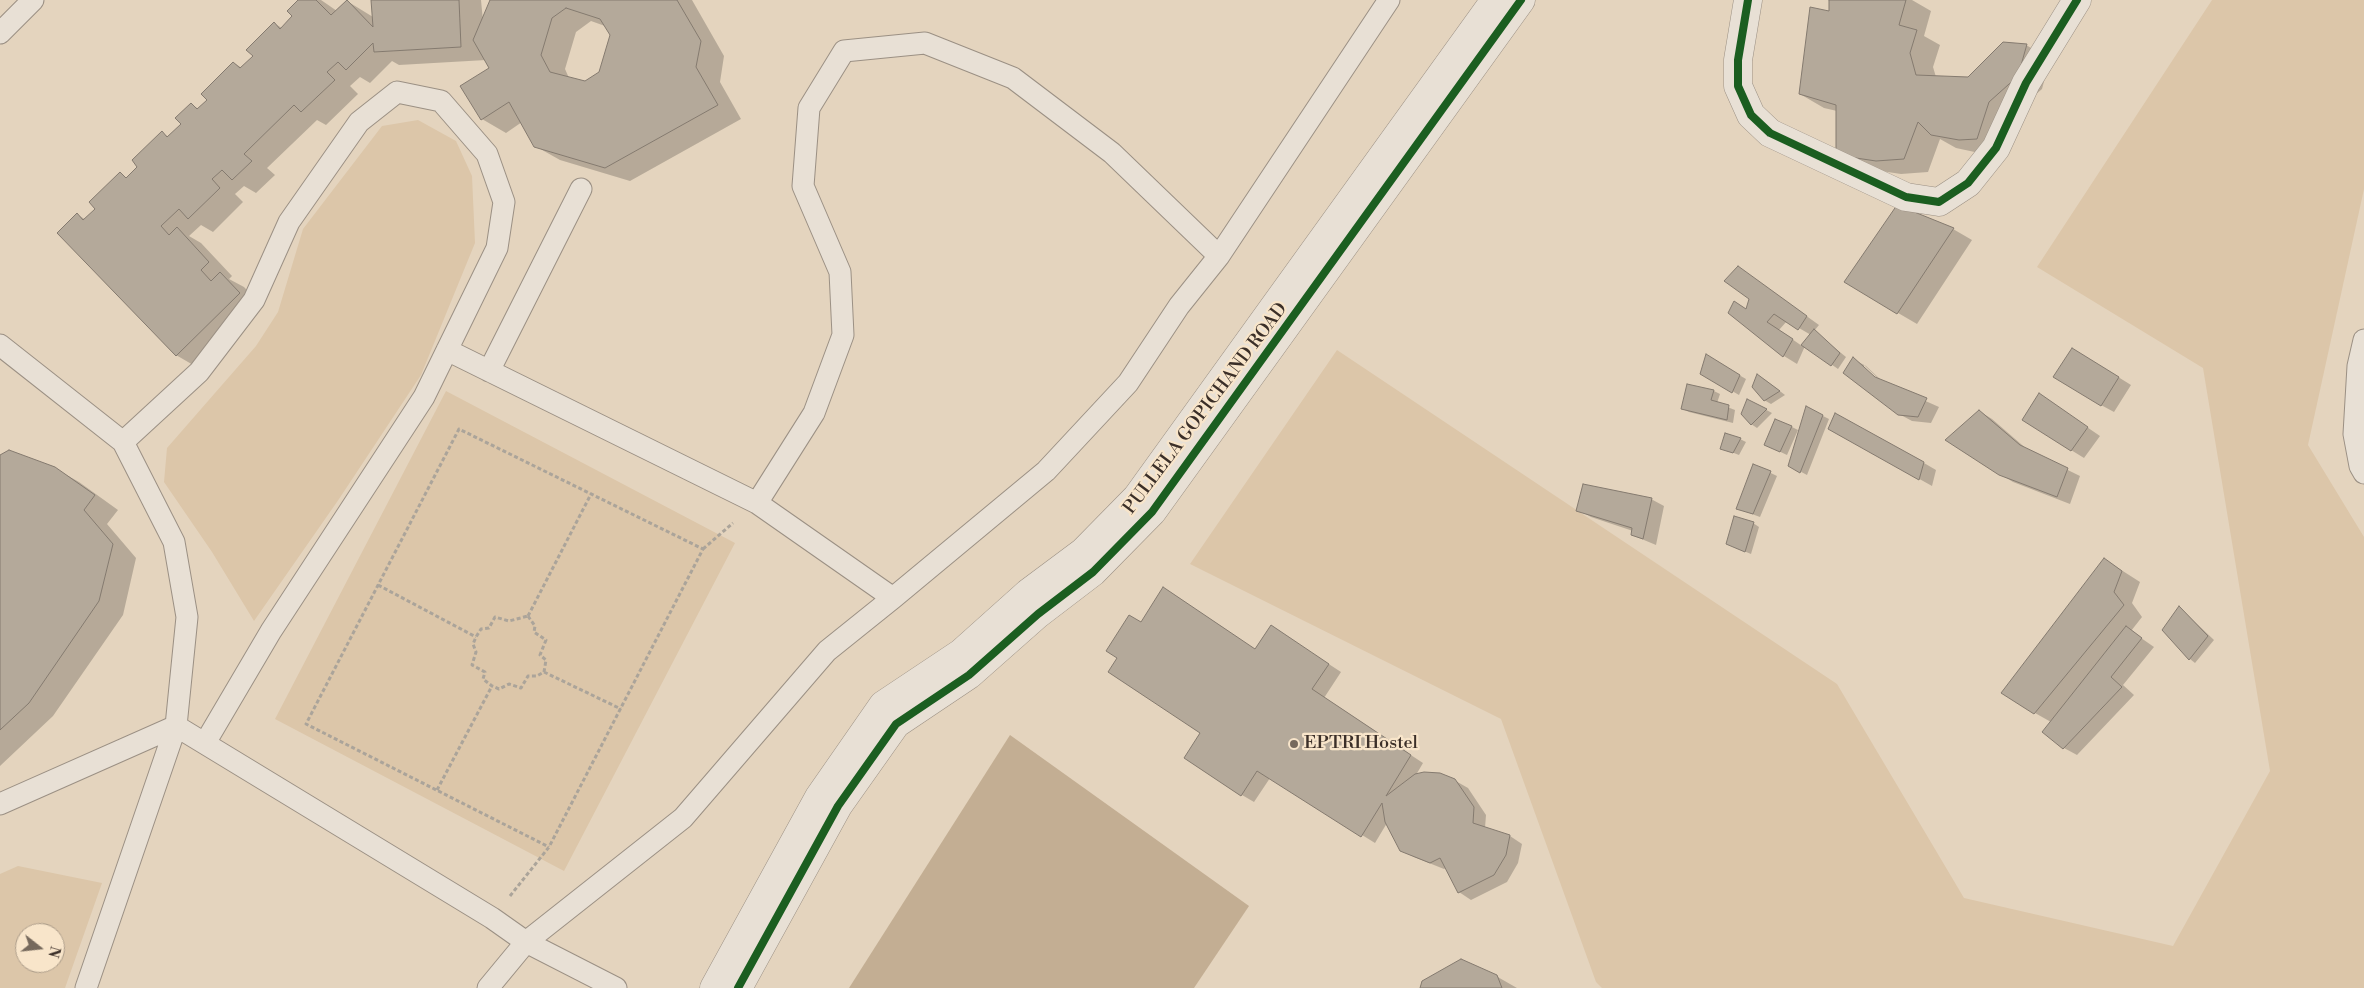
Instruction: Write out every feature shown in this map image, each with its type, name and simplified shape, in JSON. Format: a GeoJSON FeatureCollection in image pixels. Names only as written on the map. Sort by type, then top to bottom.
{"type":"FeatureCollection","features":[{"type":"Feature","properties":{"kind":"street","name":"PULLELA GOPICHAND ROAD"},"geometry":{"type":"LineString","coordinates":[[714,988],[819,797],[883,705],[961,653],[1028,593],[1083,552],[1136,497],[1495,0]]}},
{"type":"Feature","properties":{"kind":"street","name":"PULLELA GOPICHAND ROAD"},"geometry":{"type":"LineString","coordinates":[[738,988],[838,806],[896,724],[969,675],[1038,614],[1094,572],[1152,512],[1520,0]]}},
{"type":"Feature","properties":{"kind":"street"},"geometry":{"type":"LineString","coordinates":[[1748,0],[1738,60],[1738,86],[1751,115],[1770,133],[1906,197],[1939,202],[1968,183],[1996,148],[2026,83],[2077,0]]}},
{"type":"Feature","properties":{"kind":"lane"},"geometry":{"type":"LineString","coordinates":[[0,33],[33,0]]}},
{"type":"Feature","properties":{"kind":"lane"},"geometry":{"type":"LineString","coordinates":[[488,988],[526,942],[682,818],[827,651],[1046,471],[1128,383],[1179,306],[1218,256],[1389,0]]}},
{"type":"Feature","properties":{"kind":"lane"},"geometry":{"type":"LineString","coordinates":[[757,503],[814,413],[843,335],[840,272],[803,186],[809,108],[844,51],[926,43],[1014,78],[1112,153],[1218,256]]}},
{"type":"Feature","properties":{"kind":"lane"},"geometry":{"type":"LineString","coordinates":[[123,442],[199,372],[254,300],[289,222],[359,122],[397,92],[441,102],[487,154],[504,202],[497,248],[424,396],[271,631],[205,743]]}},
{"type":"Feature","properties":{"kind":"lane"},"geometry":{"type":"LineString","coordinates":[[489,371],[581,189]]}},
{"type":"Feature","properties":{"kind":"lane"},"geometry":{"type":"LineString","coordinates":[[2364,340],[2358,366],[2354,434],[2360,466],[2364,473]]}},
{"type":"Feature","properties":{"kind":"lane"},"geometry":{"type":"LineString","coordinates":[[0,345],[123,442],[174,542],[187,617],[176,726],[86,988]]}},
{"type":"Feature","properties":{"kind":"lane"},"geometry":{"type":"LineString","coordinates":[[447,350],[757,503],[893,598]]}},
{"type":"Feature","properties":{"kind":"lane"},"geometry":{"type":"LineString","coordinates":[[176,726],[492,918],[526,942],[616,988]]}},
{"type":"Feature","properties":{"kind":"lane"},"geometry":{"type":"LineString","coordinates":[[0,804],[176,726]]}},
{"type":"Feature","properties":{"kind":"path"},"geometry":{"type":"LineString","coordinates":[[549,847],[306,724],[459,429],[703,549]]}},
{"type":"Feature","properties":{"kind":"path"},"geometry":{"type":"LineString","coordinates":[[528,616],[591,494]]}},
{"type":"Feature","properties":{"kind":"path"},"geometry":{"type":"LineString","coordinates":[[492,918],[549,847],[703,549],[757,503]]}},
{"type":"Feature","properties":{"kind":"path"},"geometry":{"type":"LineString","coordinates":[[378,585],[476,637]]}},
{"type":"Feature","properties":{"kind":"path"},"geometry":{"type":"LineString","coordinates":[[528,616],[508,620],[495,617],[490,628],[481,629],[474,644],[476,652],[472,665],[485,672],[483,679],[499,689],[509,684],[521,688],[528,676],[537,676],[544,672]]}},
{"type":"Feature","properties":{"kind":"path"},"geometry":{"type":"LineString","coordinates":[[528,616],[535,626],[534,632],[546,640],[540,654],[546,660],[544,672]]}},
{"type":"Feature","properties":{"kind":"path"},"geometry":{"type":"LineString","coordinates":[[544,672],[621,709]]}},
{"type":"Feature","properties":{"kind":"path"},"geometry":{"type":"LineString","coordinates":[[437,790],[492,686]]}},
{"type":"Feature","properties":{"kind":"shaded area"},"geometry":{"type":"Polygon","coordinates":[[[2212,0],[2364,0],[2364,189],[2308,445],[2364,537],[2364,988],[1602,988],[1596,982],[1501,719],[1190,564],[1337,350],[1837,684],[1964,898],[2173,946],[2270,771],[2203,368],[2037,267],[2212,0]]]}},
{"type":"Feature","properties":{"kind":"shaded area"},"geometry":{"type":"Polygon","coordinates":[[[418,120],[456,141],[472,176],[475,243],[421,375],[339,499],[254,621],[212,552],[164,482],[167,448],[256,346],[278,312],[303,229],[382,126],[418,120]]]}},
{"type":"Feature","properties":{"kind":"shaded area"},"geometry":{"type":"Polygon","coordinates":[[[446,391],[735,543],[564,871],[275,719],[446,391]]]}},
{"type":"Feature","properties":{"kind":"shaded area"},"geometry":{"type":"Polygon","coordinates":[[[1010,735],[1249,906],[1194,988],[849,988],[1010,735]]]}},
{"type":"Feature","properties":{"kind":"shaded area"},"geometry":{"type":"Polygon","coordinates":[[[18,866],[102,883],[65,988],[0,988],[0,874],[18,866]]]}},
{"type":"Feature","properties":{"kind":"building"},"geometry":{"type":"Polygon","coordinates":[[[298,0],[316,0],[331,15],[347,0],[373,27],[371,0],[459,0],[461,47],[374,52],[373,43],[346,70],[338,62],[327,72],[335,80],[301,112],[294,105],[244,154],[252,161],[232,180],[222,170],[212,179],[220,188],[188,219],[179,209],[161,226],[169,235],[177,227],[209,262],[201,270],[211,281],[220,272],[240,293],[176,356],[57,233],[77,213],[83,220],[95,209],[89,202],[120,172],[126,178],[137,167],[132,160],[162,131],[167,137],[181,124],[175,118],[191,103],[197,109],[207,100],[201,94],[233,62],[240,68],[253,56],[246,50],[274,22],[280,29],[292,16],[287,11],[298,0]]]}},
{"type":"Feature","properties":{"kind":"building"},"geometry":{"type":"Polygon","coordinates":[[[490,0],[677,0],[701,41],[696,67],[718,105],[605,168],[534,147],[509,102],[481,120],[460,86],[489,68],[473,40],[490,0]],[[566,8],[552,18],[541,55],[550,72],[585,81],[599,72],[610,35],[600,19],[566,8]]]}},
{"type":"Feature","properties":{"kind":"building"},"geometry":{"type":"Polygon","coordinates":[[[1829,0],[1906,0],[1899,25],[1917,30],[1910,53],[1916,75],[1968,77],[2003,42],[2027,44],[2018,76],[1989,102],[1977,139],[1959,140],[1931,135],[1918,122],[1904,159],[1876,161],[1836,155],[1836,105],[1799,94],[1810,7],[1829,11],[1829,0]]]}},
{"type":"Feature","properties":{"kind":"building"},"geometry":{"type":"Polygon","coordinates":[[[1897,205],[1954,228],[1897,314],[1844,282],[1897,205]]]}},
{"type":"Feature","properties":{"kind":"building"},"geometry":{"type":"Polygon","coordinates":[[[1738,266],[1807,316],[1798,330],[1774,314],[1767,322],[1793,339],[1783,357],[1728,313],[1734,301],[1746,309],[1749,299],[1724,281],[1738,266]]]}},
{"type":"Feature","properties":{"kind":"building"},"geometry":{"type":"Polygon","coordinates":[[[1814,329],[1840,353],[1831,366],[1801,345],[1814,329]]]}},
{"type":"Feature","properties":{"kind":"building"},"geometry":{"type":"Polygon","coordinates":[[[2072,348],[2119,377],[2101,406],[2053,377],[2072,348]]]}},
{"type":"Feature","properties":{"kind":"building"},"geometry":{"type":"Polygon","coordinates":[[[1706,354],[1740,375],[1732,393],[1700,374],[1706,354]]]}},
{"type":"Feature","properties":{"kind":"building"},"geometry":{"type":"Polygon","coordinates":[[[1853,357],[1875,377],[1927,398],[1918,417],[1898,415],[1843,373],[1853,357]]]}},
{"type":"Feature","properties":{"kind":"building"},"geometry":{"type":"Polygon","coordinates":[[[1757,374],[1780,391],[1764,401],[1752,387],[1757,374]]]}},
{"type":"Feature","properties":{"kind":"building"},"geometry":{"type":"Polygon","coordinates":[[[1687,384],[1714,390],[1711,400],[1729,405],[1727,420],[1681,409],[1687,384]]]}},
{"type":"Feature","properties":{"kind":"building"},"geometry":{"type":"Polygon","coordinates":[[[2039,393],[2088,427],[2071,451],[2022,420],[2039,393]]]}},
{"type":"Feature","properties":{"kind":"building"},"geometry":{"type":"Polygon","coordinates":[[[1747,399],[1767,409],[1751,425],[1741,414],[1747,399]]]}},
{"type":"Feature","properties":{"kind":"building"},"geometry":{"type":"Polygon","coordinates":[[[1806,406],[1823,415],[1800,473],[1788,466],[1806,406]]]}},
{"type":"Feature","properties":{"kind":"building"},"geometry":{"type":"Polygon","coordinates":[[[1979,410],[2020,445],[2068,468],[2057,497],[1999,475],[1945,440],[1979,410]]]}},
{"type":"Feature","properties":{"kind":"building"},"geometry":{"type":"Polygon","coordinates":[[[1835,413],[1924,462],[1919,480],[1828,429],[1835,413]]]}},
{"type":"Feature","properties":{"kind":"building"},"geometry":{"type":"Polygon","coordinates":[[[1775,419],[1792,426],[1780,452],[1764,445],[1775,419]]]}},
{"type":"Feature","properties":{"kind":"building"},"geometry":{"type":"Polygon","coordinates":[[[1725,433],[1741,438],[1733,453],[1720,449],[1725,433]]]}},
{"type":"Feature","properties":{"kind":"building"},"geometry":{"type":"Polygon","coordinates":[[[9,450],[55,467],[95,495],[84,510],[113,544],[99,601],[29,703],[0,730],[0,455],[9,450]]]}},
{"type":"Feature","properties":{"kind":"building"},"geometry":{"type":"Polygon","coordinates":[[[1753,464],[1771,471],[1753,514],[1736,509],[1753,464]]]}},
{"type":"Feature","properties":{"kind":"building"},"geometry":{"type":"Polygon","coordinates":[[[1583,484],[1652,498],[1643,539],[1631,535],[1632,528],[1576,511],[1583,484]]]}},
{"type":"Feature","properties":{"kind":"building"},"geometry":{"type":"Polygon","coordinates":[[[1734,516],[1754,522],[1745,552],[1726,544],[1734,516]]]}},
{"type":"Feature","properties":{"kind":"building"},"geometry":{"type":"Polygon","coordinates":[[[2104,558],[2122,571],[2114,592],[2124,605],[2034,714],[2001,693],[2104,558]]]}},
{"type":"Feature","properties":{"kind":"building","name":"EPTRI Hostel"},"geometry":{"type":"Polygon","coordinates":[[[1163,587],[1255,649],[1271,625],[1329,664],[1312,689],[1411,755],[1386,796],[1415,774],[1424,772],[1440,773],[1455,779],[1474,807],[1473,823],[1510,835],[1506,855],[1494,875],[1458,893],[1440,858],[1430,863],[1400,851],[1385,822],[1382,803],[1361,837],[1257,771],[1241,796],[1184,758],[1200,733],[1108,672],[1117,658],[1106,651],[1129,615],[1141,622],[1163,587]]]}},
{"type":"Feature","properties":{"kind":"building"},"geometry":{"type":"Polygon","coordinates":[[[2179,606],[2208,636],[2189,660],[2162,630],[2179,606]]]}},
{"type":"Feature","properties":{"kind":"building"},"geometry":{"type":"Polygon","coordinates":[[[2126,626],[2142,638],[2111,677],[2122,687],[2063,749],[2042,732],[2126,626]]]}},
{"type":"Feature","properties":{"kind":"building"},"geometry":{"type":"Polygon","coordinates":[[[1461,959],[1497,975],[1502,988],[1420,988],[1422,981],[1461,959]]]}},
{"type":"Feature","properties":{"kind":"cycle path"},"geometry":{"type":"LineString","coordinates":[[738,988],[838,806],[896,724],[969,675],[1038,614],[1093,572],[1152,512],[1521,0]]}},
{"type":"Feature","properties":{"kind":"cycle path"},"geometry":{"type":"LineString","coordinates":[[1748,0],[1738,60],[1738,86],[1751,115],[1770,133],[1906,197],[1939,202],[1968,183],[1996,148],[2026,83],[2077,0]]}},
{"type":"Feature","properties":{"kind":"place","name":"EPTRI Hostel"},"geometry":{"type":"Point","coordinates":[1294,744]}}]}
